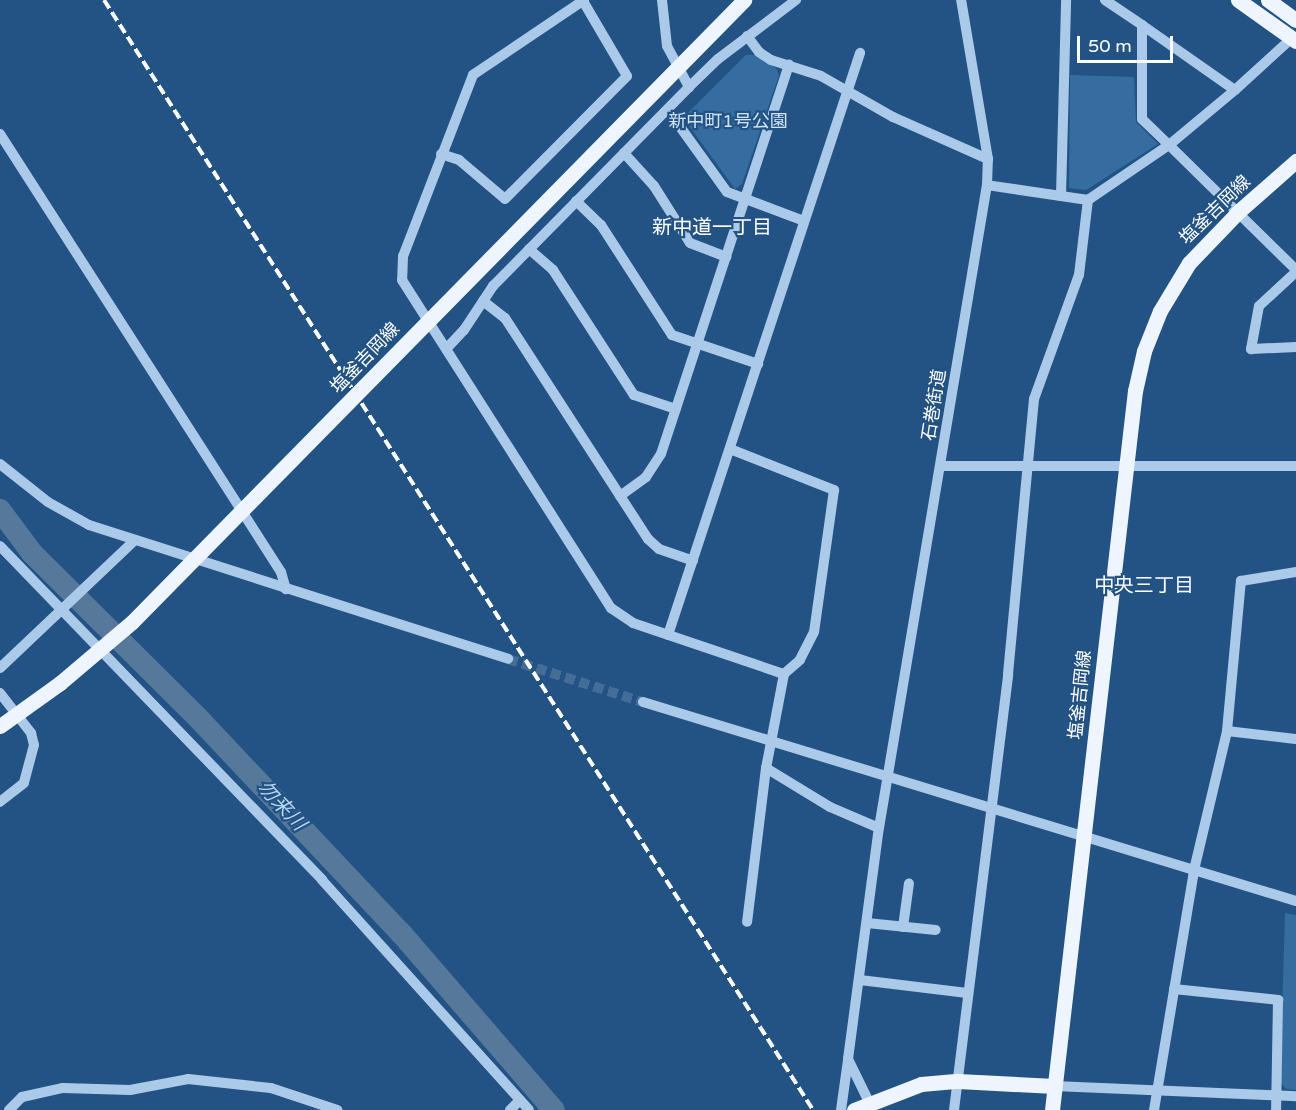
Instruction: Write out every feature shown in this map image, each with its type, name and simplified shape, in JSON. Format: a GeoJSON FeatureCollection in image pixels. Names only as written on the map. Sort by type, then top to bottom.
{"type":"FeatureCollection","features":[{"type":"Feature","properties":{"kind":"main road","name":"塩釜吉岡線"},"geometry":{"type":"LineString","coordinates":[[0,726],[78,669],[140,613],[744,0]]}},
{"type":"Feature","properties":{"kind":"main road"},"geometry":{"type":"LineString","coordinates":[[1238,0],[1294,40]]}},
{"type":"Feature","properties":{"kind":"main road"},"geometry":{"type":"LineString","coordinates":[[1268,0],[1296,20]]}},
{"type":"Feature","properties":{"kind":"main road","name":"塩釜吉岡線"},"geometry":{"type":"LineString","coordinates":[[1052,1110],[1135,391],[1144,351],[1160,311],[1189,263],[1239,211],[1296,161]]}},
{"type":"Feature","properties":{"kind":"main road"},"geometry":{"type":"LineString","coordinates":[[854,1110],[869,1102],[921,1084],[958,1081],[1054,1086]]}},
{"type":"Feature","properties":{"kind":"street"},"geometry":{"type":"LineString","coordinates":[[441,154],[459,160],[505,199],[627,76],[583,0],[473,75],[441,154],[401,269],[406,288],[447,348],[611,608],[633,623],[784,674]]}},
{"type":"Feature","properties":{"kind":"street"},"geometry":{"type":"LineString","coordinates":[[662,0],[667,46],[689,87]]}},
{"type":"Feature","properties":{"kind":"street"},"geometry":{"type":"LineString","coordinates":[[447,348],[483,301],[529,249],[689,87],[747,36],[770,23],[796,0]]}},
{"type":"Feature","properties":{"kind":"street","name":"石巻街道"},"geometry":{"type":"LineString","coordinates":[[961,0],[988,159],[987,185],[941,466],[1028,468],[1296,466]]}},
{"type":"Feature","properties":{"kind":"street"},"geometry":{"type":"LineString","coordinates":[[1061,195],[1066,0]]}},
{"type":"Feature","properties":{"kind":"street"},"geometry":{"type":"LineString","coordinates":[[1105,0],[1235,90]]}},
{"type":"Feature","properties":{"kind":"street"},"geometry":{"type":"LineString","coordinates":[[1142,25],[1142,119],[1239,211],[1296,271],[1259,306],[1251,349],[1296,347]]}},
{"type":"Feature","properties":{"kind":"street"},"geometry":{"type":"LineString","coordinates":[[747,36],[759,52],[821,76],[893,117],[988,159]]}},
{"type":"Feature","properties":{"kind":"street"},"geometry":{"type":"LineString","coordinates":[[987,185],[1088,200],[1169,146],[1294,40]]}},
{"type":"Feature","properties":{"kind":"street"},"geometry":{"type":"LineString","coordinates":[[668,635],[860,53]]}},
{"type":"Feature","properties":{"kind":"street"},"geometry":{"type":"LineString","coordinates":[[620,495],[653,468],[676,409],[789,65]]}},
{"type":"Feature","properties":{"kind":"street"},"geometry":{"type":"LineString","coordinates":[[668,110],[694,140],[727,192],[804,221]]}},
{"type":"Feature","properties":{"kind":"street"},"geometry":{"type":"LineString","coordinates":[[0,134],[281,572],[286,589]]}},
{"type":"Feature","properties":{"kind":"street"},"geometry":{"type":"LineString","coordinates":[[624,153],[654,186],[690,243],[726,257]]}},
{"type":"Feature","properties":{"kind":"street"},"geometry":{"type":"LineString","coordinates":[[954,1110],[989,808],[1008,674],[1034,399],[1079,275],[1088,200]]}},
{"type":"Feature","properties":{"kind":"street"},"geometry":{"type":"LineString","coordinates":[[576,201],[601,225],[672,335],[758,364]]}},
{"type":"Feature","properties":{"kind":"street"},"geometry":{"type":"LineString","coordinates":[[529,249],[553,270],[634,395],[676,409]]}},
{"type":"Feature","properties":{"kind":"street"},"geometry":{"type":"LineString","coordinates":[[483,301],[505,318],[620,495],[659,549],[693,561]]}},
{"type":"Feature","properties":{"kind":"street"},"geometry":{"type":"LineString","coordinates":[[730,449],[834,490],[814,632],[800,660],[784,674],[766,768],[747,922]]}},
{"type":"Feature","properties":{"kind":"street"},"geometry":{"type":"LineString","coordinates":[[0,464],[58,508],[89,525],[133,542],[508,659]]}},
{"type":"Feature","properties":{"kind":"street"},"geometry":{"type":"LineString","coordinates":[[841,1110],[879,828],[941,466]]}},
{"type":"Feature","properties":{"kind":"street"},"geometry":{"type":"LineString","coordinates":[[0,668],[133,542]]}},
{"type":"Feature","properties":{"kind":"street"},"geometry":{"type":"LineString","coordinates":[[0,546],[322,880],[529,1110]]}},
{"type":"Feature","properties":{"kind":"street"},"geometry":{"type":"LineString","coordinates":[[1154,1110],[1194,870],[1227,731],[1241,580],[1296,572]]}},
{"type":"Feature","properties":{"kind":"street"},"geometry":{"type":"LineString","coordinates":[[0,693],[31,733],[34,745],[24,783],[0,802]]}},
{"type":"Feature","properties":{"kind":"street"},"geometry":{"type":"LineString","coordinates":[[643,702],[1296,901]]}},
{"type":"Feature","properties":{"kind":"street"},"geometry":{"type":"LineString","coordinates":[[1227,731],[1296,739]]}},
{"type":"Feature","properties":{"kind":"street"},"geometry":{"type":"LineString","coordinates":[[766,768],[830,807],[879,828]]}},
{"type":"Feature","properties":{"kind":"street"},"geometry":{"type":"LineString","coordinates":[[903,927],[909,883]]}},
{"type":"Feature","properties":{"kind":"street"},"geometry":{"type":"LineString","coordinates":[[867,923],[936,930]]}},
{"type":"Feature","properties":{"kind":"street"},"geometry":{"type":"LineString","coordinates":[[860,980],[967,993]]}},
{"type":"Feature","properties":{"kind":"street"},"geometry":{"type":"LineString","coordinates":[[1174,989],[1278,1000],[1276,1110]]}},
{"type":"Feature","properties":{"kind":"street"},"geometry":{"type":"LineString","coordinates":[[848,1059],[869,1102]]}},
{"type":"Feature","properties":{"kind":"street"},"geometry":{"type":"LineString","coordinates":[[9,1110],[22,1097],[63,1088],[130,1090],[188,1079],[271,1088],[337,1110]]}},
{"type":"Feature","properties":{"kind":"street"},"geometry":{"type":"LineString","coordinates":[[1054,1086],[1296,1096]]}},
{"type":"Feature","properties":{"kind":"street"},"geometry":{"type":"LineString","coordinates":[[510,1110],[520,1100]]}},
{"type":"Feature","properties":{"kind":"green space","name":"新中町1号公園"},"geometry":{"type":"Polygon","coordinates":[[[746,55],[755,55],[776,68],[779,75],[742,184],[735,189],[687,123],[688,113],[746,55]]]}},
{"type":"Feature","properties":{"kind":"green space"},"geometry":{"type":"Polygon","coordinates":[[[1070,75],[1134,77],[1136,122],[1158,144],[1086,190],[1069,188],[1070,75]]]}},
{"type":"Feature","properties":{"kind":"green space"},"geometry":{"type":"Polygon","coordinates":[[[1285,913],[1296,915],[1296,1090],[1286,1089],[1280,1082],[1285,913]]]}},
{"type":"Feature","properties":{"kind":"waterway","name":"勿来川"},"geometry":{"type":"LineString","coordinates":[[0,510],[32,553],[200,720],[401,933],[554,1110]]}},
{"type":"Feature","properties":{"kind":"tunnel"},"geometry":{"type":"LineString","coordinates":[[508,659],[643,702]]}},
{"type":"Feature","properties":{"kind":"railway"},"geometry":{"type":"LineString","coordinates":[[104,0],[813,1110]]}},
{"type":"Feature","properties":{"kind":"district","name":"新中道一丁目"},"geometry":{"type":"Point","coordinates":[712,228]}},
{"type":"Feature","properties":{"kind":"district","name":"中央三丁目"},"geometry":{"type":"Point","coordinates":[1144,586]}}]}
